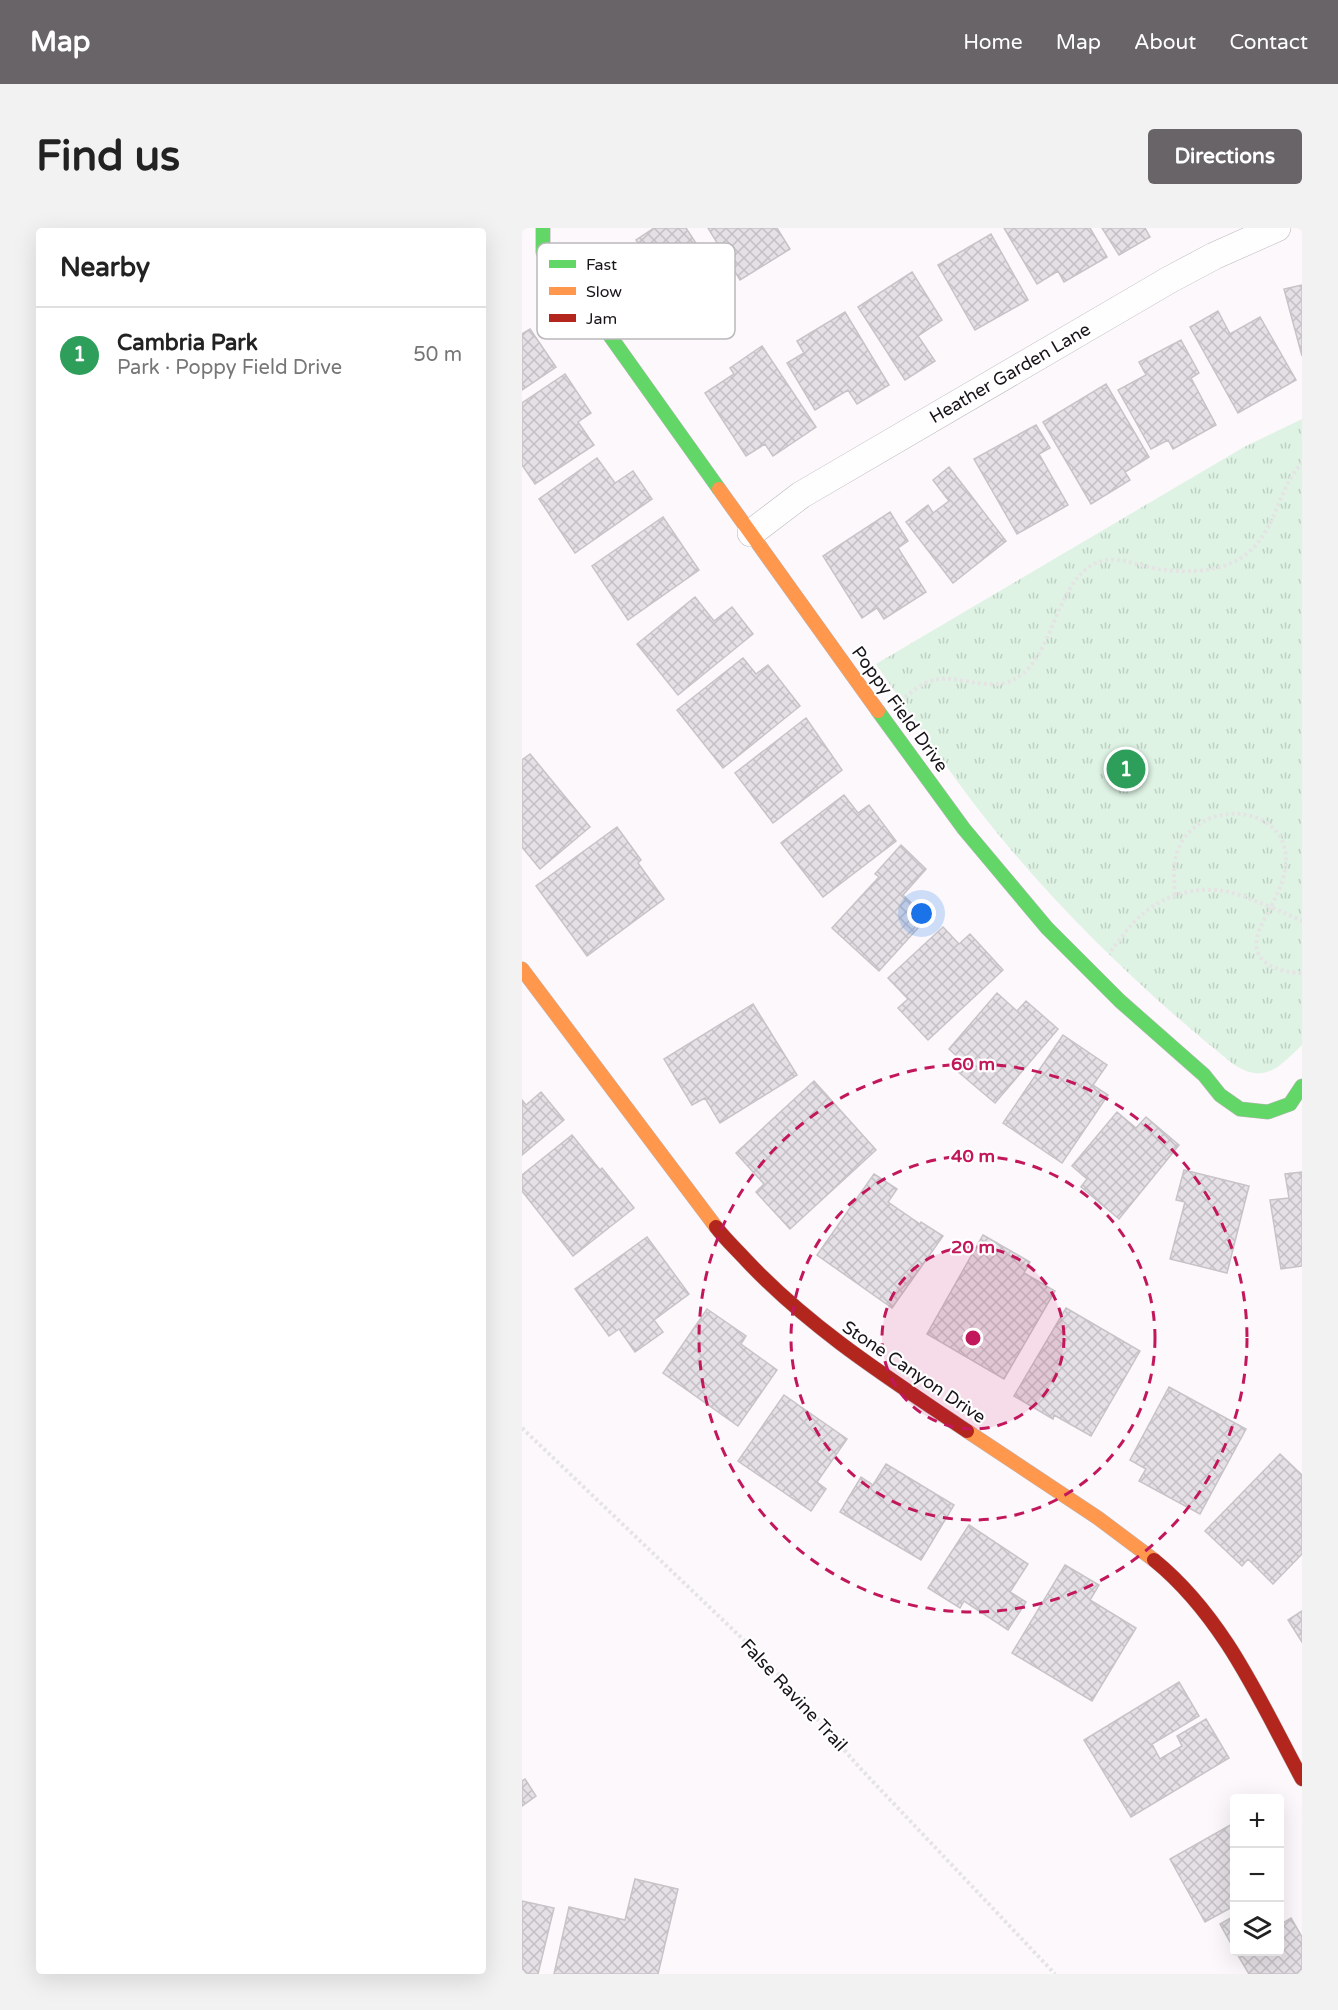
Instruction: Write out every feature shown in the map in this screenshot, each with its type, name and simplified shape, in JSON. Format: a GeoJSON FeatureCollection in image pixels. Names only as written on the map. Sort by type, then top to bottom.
{"type":"FeatureCollection","features":[{"type":"Feature","properties":{"kind":"street","name":"Heather Garden Lane"},"geometry":{"type":"LineString","coordinates":[[751,532],[801,495],[1168,280],[1214,256],[1277,228]]}},
{"type":"Feature","properties":{"kind":"street","name":"Poppy Field Drive"},"geometry":{"type":"LineString","coordinates":[[612,339],[926,777],[974,842],[1045,925],[1092,975],[1204,1075],[1220,1095],[1240,1109],[1268,1112],[1290,1104],[1302,1086]]}},
{"type":"Feature","properties":{"kind":"street","name":"Stone Canyon Drive"},"geometry":{"type":"LineString","coordinates":[[522,969],[719,1230],[764,1279],[809,1320],[860,1359],[1134,1544],[1167,1571],[1195,1600],[1238,1661],[1302,1779]]}},
{"type":"Feature","properties":{"kind":"path"},"geometry":{"type":"LineString","coordinates":[[903,699],[928,682],[940,679],[986,685],[1015,679],[1024,672],[1036,656],[1074,582],[1086,569],[1100,561],[1120,559],[1152,568],[1182,570],[1220,566],[1242,558],[1269,528],[1293,472],[1302,463]]}},
{"type":"Feature","properties":{"kind":"path"},"geometry":{"type":"LineString","coordinates":[[1175,895],[1175,859],[1180,845],[1190,831],[1204,820],[1219,814],[1242,814],[1262,821],[1276,831],[1283,843],[1286,856],[1283,879],[1257,935],[1256,945],[1259,955],[1266,963],[1278,970],[1302,973]]}},
{"type":"Feature","properties":{"kind":"path"},"geometry":{"type":"LineString","coordinates":[[1110,951],[1143,913],[1155,905],[1175,895],[1204,890],[1234,893],[1302,921]]}},
{"type":"Feature","properties":{"kind":"path","name":"False Ravine Trail"},"geometry":{"type":"LineString","coordinates":[[522,1428],[772,1667],[860,1768],[1054,1974]]}},
{"type":"Feature","properties":{"kind":"green space"},"geometry":{"type":"Polygon","coordinates":[[[1302,419],[1302,1045],[1271,1071],[1254,1073],[1233,1064],[1143,987],[1059,904],[972,801],[876,664],[1244,447],[1302,419]]]}},
{"type":"Feature","properties":{"kind":"building"},"geometry":{"type":"Polygon","coordinates":[[[654,228],[686,228],[696,243],[638,243],[636,240],[654,228]]]}},
{"type":"Feature","properties":{"kind":"building"},"geometry":{"type":"Polygon","coordinates":[[[708,228],[777,228],[790,249],[740,280],[735,272],[735,243],[717,243],[708,228]]]}},
{"type":"Feature","properties":{"kind":"building"},"geometry":{"type":"Polygon","coordinates":[[[1004,228],[1090,228],[1107,257],[1064,282],[1058,271],[1037,284],[1004,228]]]}},
{"type":"Feature","properties":{"kind":"building"},"geometry":{"type":"Polygon","coordinates":[[[1102,228],[1145,228],[1150,237],[1119,255],[1102,228]]]}},
{"type":"Feature","properties":{"kind":"building"},"geometry":{"type":"Polygon","coordinates":[[[991,234],[1028,300],[975,330],[938,265],[991,234]]]}},
{"type":"Feature","properties":{"kind":"building"},"geometry":{"type":"Polygon","coordinates":[[[912,272],[942,320],[918,336],[935,361],[905,380],[858,307],[912,272]]]}},
{"type":"Feature","properties":{"kind":"building"},"geometry":{"type":"Polygon","coordinates":[[[1302,285],[1302,356],[1284,289],[1302,285]]]}},
{"type":"Feature","properties":{"kind":"building"},"geometry":{"type":"Polygon","coordinates":[[[1218,311],[1230,334],[1260,317],[1296,380],[1238,413],[1190,327],[1218,311]]]}},
{"type":"Feature","properties":{"kind":"building"},"geometry":{"type":"Polygon","coordinates":[[[845,312],[889,385],[857,404],[848,390],[815,410],[787,363],[804,353],[797,341],[845,312]]]}},
{"type":"Feature","properties":{"kind":"building"},"geometry":{"type":"Polygon","coordinates":[[[530,329],[556,367],[522,390],[522,334],[530,329]]]}},
{"type":"Feature","properties":{"kind":"building"},"geometry":{"type":"Polygon","coordinates":[[[1181,340],[1199,373],[1191,378],[1216,425],[1173,449],[1168,440],[1151,449],[1118,390],[1146,375],[1139,362],[1181,340]]]}},
{"type":"Feature","properties":{"kind":"building"},"geometry":{"type":"Polygon","coordinates":[[[762,346],[816,427],[773,456],[765,444],[746,456],[705,393],[734,374],[730,368],[762,346]]]}},
{"type":"Feature","properties":{"kind":"building"},"geometry":{"type":"Polygon","coordinates":[[[565,374],[591,413],[578,422],[594,445],[535,484],[522,465],[522,403],[565,374]]]}},
{"type":"Feature","properties":{"kind":"building"},"geometry":{"type":"Polygon","coordinates":[[[1106,384],[1149,457],[1125,472],[1130,480],[1091,504],[1043,422],[1106,384]]]}},
{"type":"Feature","properties":{"kind":"building"},"geometry":{"type":"Polygon","coordinates":[[[1036,425],[1050,448],[1039,454],[1068,505],[1017,534],[974,459],[1036,425]]]}},
{"type":"Feature","properties":{"kind":"building"},"geometry":{"type":"Polygon","coordinates":[[[597,458],[615,483],[633,471],[652,499],[575,553],[539,499],[597,458]]]}},
{"type":"Feature","properties":{"kind":"building"},"geometry":{"type":"Polygon","coordinates":[[[949,467],[1006,541],[953,583],[906,522],[928,505],[933,513],[949,501],[933,480],[949,467]]]}},
{"type":"Feature","properties":{"kind":"building"},"geometry":{"type":"Polygon","coordinates":[[[890,512],[908,541],[898,548],[926,592],[884,619],[877,608],[862,618],[823,556],[890,512]]]}},
{"type":"Feature","properties":{"kind":"building"},"geometry":{"type":"Polygon","coordinates":[[[663,517],[699,570],[628,620],[592,566],[663,517]]]}},
{"type":"Feature","properties":{"kind":"building"},"geometry":{"type":"Polygon","coordinates":[[[695,597],[714,621],[732,607],[753,634],[678,695],[637,644],[695,597]]]}},
{"type":"Feature","properties":{"kind":"building"},"geometry":{"type":"Polygon","coordinates":[[[743,658],[756,674],[768,665],[800,706],[723,768],[677,710],[743,658]]]}},
{"type":"Feature","properties":{"kind":"building"},"geometry":{"type":"Polygon","coordinates":[[[806,718],[842,770],[773,823],[735,773],[806,718]]]}},
{"type":"Feature","properties":{"kind":"building"},"geometry":{"type":"Polygon","coordinates":[[[530,754],[590,827],[540,869],[522,847],[522,760],[530,754]]]}},
{"type":"Feature","properties":{"kind":"building"},"geometry":{"type":"Polygon","coordinates":[[[844,795],[858,813],[869,805],[896,841],[823,897],[781,843],[844,795]]]}},
{"type":"Feature","properties":{"kind":"building"},"geometry":{"type":"Polygon","coordinates":[[[617,827],[641,860],[638,863],[664,899],[587,956],[536,886],[617,827]]]}},
{"type":"Feature","properties":{"kind":"building"},"geometry":{"type":"Polygon","coordinates":[[[901,845],[926,869],[903,895],[927,918],[879,971],[832,928],[879,877],[875,874],[901,845]]]}},
{"type":"Feature","properties":{"kind":"building"},"geometry":{"type":"Polygon","coordinates":[[[943,927],[959,944],[970,934],[1003,970],[928,1040],[898,1008],[908,999],[888,978],[943,927]]]}},
{"type":"Feature","properties":{"kind":"building"},"geometry":{"type":"Polygon","coordinates":[[[997,993],[1017,1011],[1026,1001],[1058,1029],[995,1103],[956,1070],[963,1062],[949,1049],[997,993]]]}},
{"type":"Feature","properties":{"kind":"building"},"geometry":{"type":"Polygon","coordinates":[[[753,1004],[797,1075],[720,1123],[705,1098],[692,1105],[664,1059],[753,1004]]]}},
{"type":"Feature","properties":{"kind":"building"},"geometry":{"type":"Polygon","coordinates":[[[1063,1035],[1107,1065],[1093,1085],[1108,1095],[1062,1163],[1003,1123],[1063,1035]]]}},
{"type":"Feature","properties":{"kind":"building"},"geometry":{"type":"Polygon","coordinates":[[[814,1081],[876,1150],[790,1229],[756,1192],[764,1184],[736,1153],[814,1081]]]}},
{"type":"Feature","properties":{"kind":"building"},"geometry":{"type":"Polygon","coordinates":[[[541,1092],[564,1120],[522,1155],[522,1100],[526,1105],[541,1092]]]}},
{"type":"Feature","properties":{"kind":"building"},"geometry":{"type":"Polygon","coordinates":[[[1117,1112],[1136,1128],[1146,1117],[1179,1145],[1119,1219],[1081,1187],[1087,1179],[1072,1166],[1117,1112]]]}},
{"type":"Feature","properties":{"kind":"building"},"geometry":{"type":"Polygon","coordinates":[[[572,1135],[634,1208],[573,1256],[522,1191],[522,1175],[572,1135]]]}},
{"type":"Feature","properties":{"kind":"building"},"geometry":{"type":"Polygon","coordinates":[[[1184,1170],[1249,1186],[1227,1273],[1170,1259],[1185,1202],[1176,1200],[1184,1170]]]}},
{"type":"Feature","properties":{"kind":"building"},"geometry":{"type":"Polygon","coordinates":[[[1302,1172],[1302,1266],[1281,1269],[1270,1200],[1289,1198],[1285,1174],[1302,1172]]]}},
{"type":"Feature","properties":{"kind":"building"},"geometry":{"type":"Polygon","coordinates":[[[874,1174],[897,1189],[888,1202],[920,1224],[921,1222],[943,1236],[892,1308],[817,1255],[874,1174]]]}},
{"type":"Feature","properties":{"kind":"building"},"geometry":{"type":"Polygon","coordinates":[[[983,1235],[1030,1262],[1024,1273],[1055,1291],[1004,1379],[927,1334],[983,1235]]]}},
{"type":"Feature","properties":{"kind":"building"},"geometry":{"type":"Polygon","coordinates":[[[647,1237],[689,1294],[654,1320],[663,1332],[635,1352],[619,1329],[609,1336],[575,1289],[647,1237]]]}},
{"type":"Feature","properties":{"kind":"building"},"geometry":{"type":"Polygon","coordinates":[[[1066,1308],[1140,1351],[1091,1436],[1054,1415],[1053,1419],[1014,1396],[1066,1308]]]}},
{"type":"Feature","properties":{"kind":"building"},"geometry":{"type":"Polygon","coordinates":[[[707,1309],[746,1336],[741,1344],[777,1370],[738,1426],[663,1373],[707,1309]]]}},
{"type":"Feature","properties":{"kind":"building"},"geometry":{"type":"Polygon","coordinates":[[[1169,1387],[1246,1429],[1200,1514],[1139,1481],[1146,1469],[1130,1460],[1169,1387]]]}},
{"type":"Feature","properties":{"kind":"building"},"geometry":{"type":"Polygon","coordinates":[[[784,1395],[847,1439],[817,1482],[826,1489],[811,1511],[738,1461],[784,1395]]]}},
{"type":"Feature","properties":{"kind":"building"},"geometry":{"type":"Polygon","coordinates":[[[1280,1454],[1302,1475],[1302,1554],[1273,1584],[1248,1559],[1242,1566],[1205,1531],[1280,1454]]]}},
{"type":"Feature","properties":{"kind":"building"},"geometry":{"type":"Polygon","coordinates":[[[886,1464],[954,1505],[921,1560],[840,1512],[861,1477],[873,1485],[886,1464]]]}},
{"type":"Feature","properties":{"kind":"building"},"geometry":{"type":"Polygon","coordinates":[[[969,1525],[1028,1564],[1010,1592],[1026,1602],[1008,1630],[964,1601],[960,1608],[928,1588],[969,1525]]]}},
{"type":"Feature","properties":{"kind":"building"},"geometry":{"type":"Polygon","coordinates":[[[1065,1565],[1099,1585],[1090,1600],[1136,1628],[1092,1701],[1012,1653],[1065,1565]]]}},
{"type":"Feature","properties":{"kind":"building"},"geometry":{"type":"Polygon","coordinates":[[[1302,1611],[1302,1642],[1288,1620],[1302,1611]]]}},
{"type":"Feature","properties":{"kind":"building"},"geometry":{"type":"Polygon","coordinates":[[[1179,1682],[1199,1716],[1152,1744],[1160,1759],[1182,1746],[1177,1736],[1206,1719],[1229,1758],[1131,1817],[1084,1740],[1179,1682]]]}},
{"type":"Feature","properties":{"kind":"building"},"geometry":{"type":"Polygon","coordinates":[[[525,1779],[536,1796],[522,1806],[522,1781],[525,1779]]]}},
{"type":"Feature","properties":{"kind":"building"},"geometry":{"type":"Polygon","coordinates":[[[1230,1825],[1230,1908],[1205,1922],[1170,1859],[1230,1825]]]}},
{"type":"Feature","properties":{"kind":"building"},"geometry":{"type":"Polygon","coordinates":[[[635,1879],[678,1889],[658,1974],[554,1974],[569,1907],[625,1920],[635,1879]]]}},
{"type":"Feature","properties":{"kind":"building"},"geometry":{"type":"Polygon","coordinates":[[[522,1901],[554,1908],[538,1974],[522,1974],[522,1901]]]}},
{"type":"Feature","properties":{"kind":"building"},"geometry":{"type":"Polygon","coordinates":[[[1230,1918],[1230,1942],[1220,1924],[1230,1918]]]}},
{"type":"Feature","properties":{"kind":"building"},"geometry":{"type":"Polygon","coordinates":[[[1291,1918],[1302,1937],[1302,1974],[1249,1974],[1238,1956],[1284,1956],[1284,1922],[1291,1918]]]}},
{"type":"Feature","properties":{"kind":"traffic: fast"},"geometry":{"type":"LineString","coordinates":[[543,228],[543,243]]}},
{"type":"Feature","properties":{"kind":"traffic: fast"},"geometry":{"type":"LineString","coordinates":[[612,339],[719,489]]}},
{"type":"Feature","properties":{"kind":"traffic: fast"},"geometry":{"type":"LineString","coordinates":[[878,711],[964,829],[1047,928],[1120,1001],[1204,1075],[1220,1095],[1240,1109],[1268,1112],[1290,1104],[1302,1086]]}},
{"type":"Feature","properties":{"kind":"traffic: slow"},"geometry":{"type":"LineString","coordinates":[[719,489],[878,711]]}},
{"type":"Feature","properties":{"kind":"traffic: slow"},"geometry":{"type":"LineString","coordinates":[[522,969],[716,1227]]}},
{"type":"Feature","properties":{"kind":"traffic: slow"},"geometry":{"type":"LineString","coordinates":[[967,1431],[1098,1518],[1154,1560]]}},
{"type":"Feature","properties":{"kind":"traffic: jam"},"geometry":{"type":"LineString","coordinates":[[716,1227],[772,1286],[824,1331],[967,1431]]}},
{"type":"Feature","properties":{"kind":"traffic: jam"},"geometry":{"type":"LineString","coordinates":[[1154,1560],[1201,1607],[1221,1634],[1255,1690],[1302,1779]]}},
{"type":"Feature","properties":{"kind":"place","name":"Cambria Park"},"geometry":{"type":"Point","coordinates":[1126,769]}}]}
